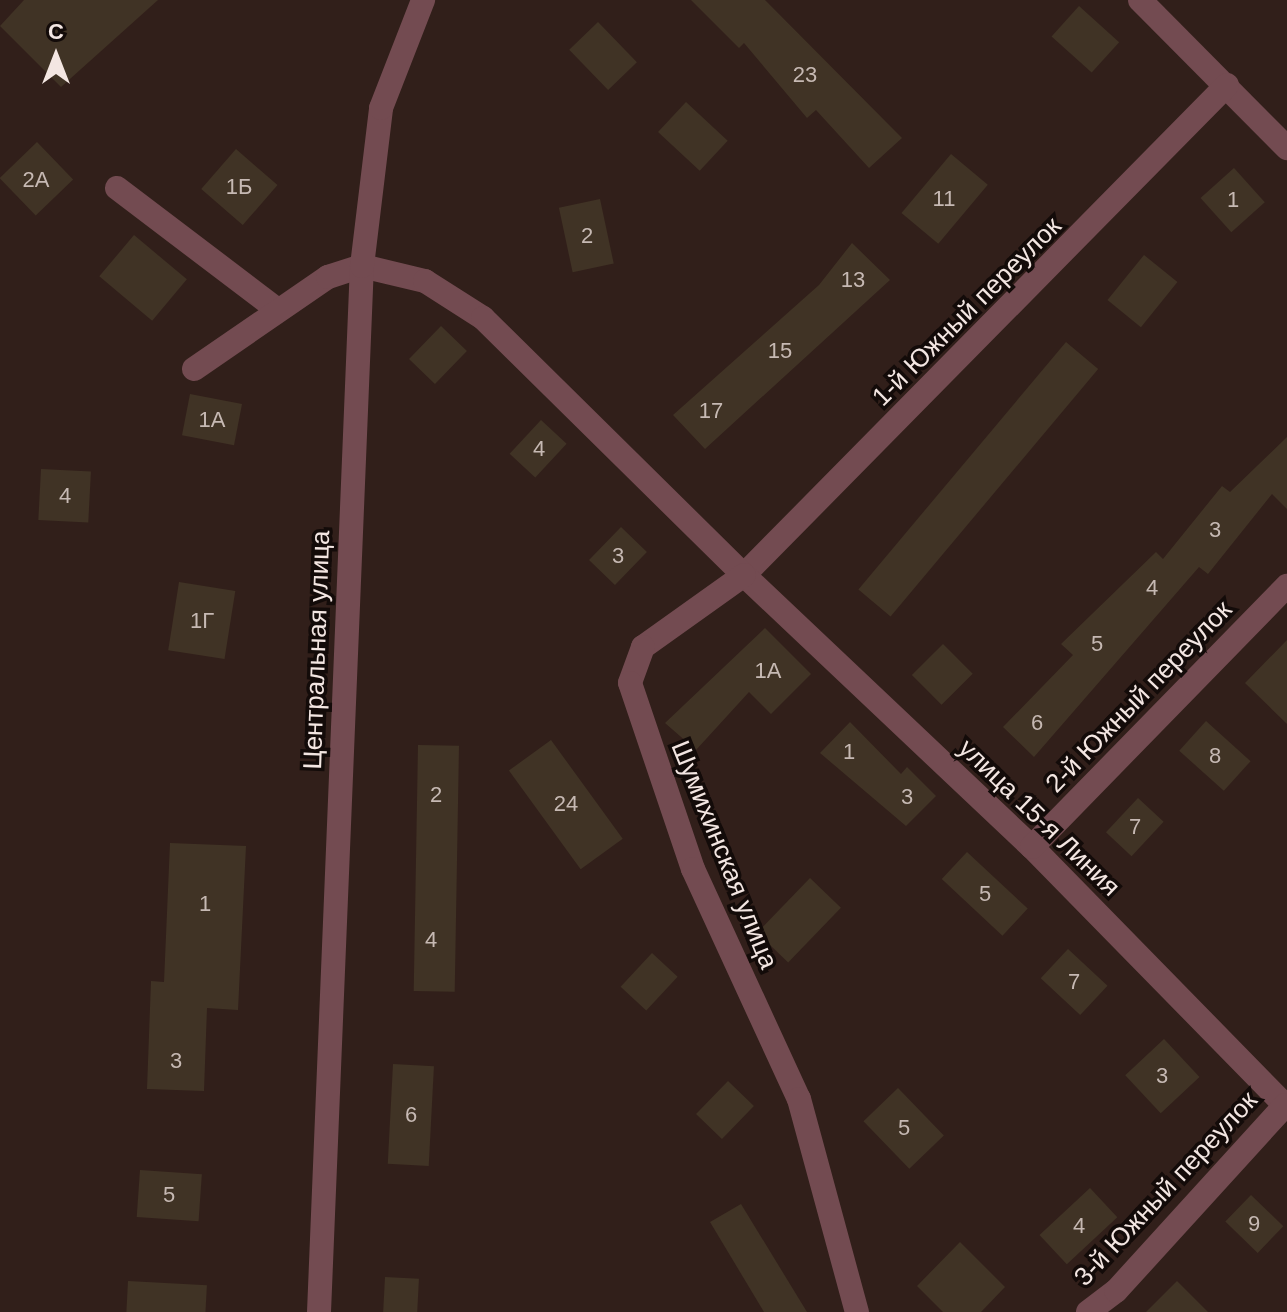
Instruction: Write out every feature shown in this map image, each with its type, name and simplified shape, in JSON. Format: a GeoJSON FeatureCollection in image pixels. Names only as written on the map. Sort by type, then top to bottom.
{"type":"FeatureCollection","features":[{"type":"Feature","properties":{"kind":"street","name":"Центральная улица"},"geometry":{"type":"LineString","coordinates":[[319,1312],[362,266],[381,108],[423,0]]}},
{"type":"Feature","properties":{"kind":"street"},"geometry":{"type":"LineString","coordinates":[[1140,0],[1287,148]]}},
{"type":"Feature","properties":{"kind":"street","name":"1-й Южный переулок"},"geometry":{"type":"LineString","coordinates":[[744,575],[1227,85]]}},
{"type":"Feature","properties":{"kind":"street"},"geometry":{"type":"LineString","coordinates":[[117,188],[275,308]]}},
{"type":"Feature","properties":{"kind":"street"},"geometry":{"type":"LineString","coordinates":[[194,369],[275,308],[362,266],[425,281],[483,318],[744,575]]}},
{"type":"Feature","properties":{"kind":"street","name":"улица 15-я Линия"},"geometry":{"type":"LineString","coordinates":[[744,575],[1032,847],[1286,1106]]}},
{"type":"Feature","properties":{"kind":"street","name":"Шумихинская улица"},"geometry":{"type":"LineString","coordinates":[[744,575],[643,647],[630,683],[693,869],[799,1099],[857,1312]]}},
{"type":"Feature","properties":{"kind":"street","name":"2-й Южный переулок"},"geometry":{"type":"LineString","coordinates":[[1032,847],[1287,586]]}},
{"type":"Feature","properties":{"kind":"street","name":"3-й Южный переулок"},"geometry":{"type":"LineString","coordinates":[[1088,1312],[1286,1106]]}},
{"type":"Feature","properties":{"kind":"building"},"geometry":{"type":"Polygon","coordinates":[[[24,0],[158,0],[61,87],[0,26],[24,0]]]}},
{"type":"Feature","properties":{"kind":"building"},"geometry":{"type":"Polygon","coordinates":[[[691,0],[765,0],[902,138],[869,168],[816,110],[807,118],[744,43],[739,48],[691,0]]]}},
{"type":"Feature","properties":{"kind":"building"},"geometry":{"type":"Polygon","coordinates":[[[1079,6],[1119,42],[1092,73],[1052,36],[1079,6]]]}},
{"type":"Feature","properties":{"kind":"building"},"geometry":{"type":"Polygon","coordinates":[[[598,22],[637,62],[608,90],[569,50],[598,22]]]}},
{"type":"Feature","properties":{"kind":"building"},"geometry":{"type":"Polygon","coordinates":[[[686,102],[728,141],[700,171],[658,132],[686,102]]]}},
{"type":"Feature","properties":{"kind":"building"},"geometry":{"type":"Polygon","coordinates":[[[37,142],[73,179],[36,216],[0,178],[37,142]]]}},
{"type":"Feature","properties":{"kind":"building"},"geometry":{"type":"Polygon","coordinates":[[[236,149],[278,185],[243,225],[201,189],[236,149]]]}},
{"type":"Feature","properties":{"kind":"building"},"geometry":{"type":"Polygon","coordinates":[[[951,154],[988,185],[938,244],[902,213],[951,154]]]}},
{"type":"Feature","properties":{"kind":"building"},"geometry":{"type":"Polygon","coordinates":[[[1234,168],[1265,202],[1231,232],[1201,198],[1234,168]]]}},
{"type":"Feature","properties":{"kind":"building"},"geometry":{"type":"Polygon","coordinates":[[[600,199],[614,264],[573,272],[559,208],[600,199]]]}},
{"type":"Feature","properties":{"kind":"building"},"geometry":{"type":"Polygon","coordinates":[[[134,235],[187,279],[152,321],[99,276],[134,235]]]}},
{"type":"Feature","properties":{"kind":"building"},"geometry":{"type":"Polygon","coordinates":[[[852,243],[890,280],[705,449],[673,415],[819,285],[852,243]]]}},
{"type":"Feature","properties":{"kind":"building"},"geometry":{"type":"Polygon","coordinates":[[[1144,255],[1177,282],[1141,327],[1107,300],[1144,255]]]}},
{"type":"Feature","properties":{"kind":"building"},"geometry":{"type":"Polygon","coordinates":[[[441,326],[467,351],[435,384],[409,359],[441,326]]]}},
{"type":"Feature","properties":{"kind":"building"},"geometry":{"type":"Polygon","coordinates":[[[1066,342],[1098,369],[891,616],[858,589],[1066,342]]]}},
{"type":"Feature","properties":{"kind":"building"},"geometry":{"type":"Polygon","coordinates":[[[190,394],[242,404],[234,445],[182,435],[190,394]]]}},
{"type":"Feature","properties":{"kind":"building"},"geometry":{"type":"Polygon","coordinates":[[[541,420],[567,444],[535,478],[510,454],[541,420]]]}},
{"type":"Feature","properties":{"kind":"building"},"geometry":{"type":"Polygon","coordinates":[[[1287,437],[1287,509],[1272,494],[1208,574],[1199,567],[1034,757],[1003,727],[1073,655],[1061,644],[1156,552],[1163,559],[1222,486],[1230,492],[1287,437]]]}},
{"type":"Feature","properties":{"kind":"building"},"geometry":{"type":"Polygon","coordinates":[[[41,469],[91,472],[88,523],[38,520],[41,469]]]}},
{"type":"Feature","properties":{"kind":"building"},"geometry":{"type":"Polygon","coordinates":[[[621,527],[647,552],[615,585],[589,560],[621,527]]]}},
{"type":"Feature","properties":{"kind":"building"},"geometry":{"type":"Polygon","coordinates":[[[179,582],[235,591],[225,659],[168,650],[179,582]]]}},
{"type":"Feature","properties":{"kind":"building"},"geometry":{"type":"Polygon","coordinates":[[[765,628],[811,674],[771,714],[749,692],[696,750],[665,723],[765,628]]]}},
{"type":"Feature","properties":{"kind":"building"},"geometry":{"type":"Polygon","coordinates":[[[1287,640],[1287,724],[1245,683],[1287,640]]]}},
{"type":"Feature","properties":{"kind":"building"},"geometry":{"type":"Polygon","coordinates":[[[943,644],[973,674],[942,705],[912,675],[943,644]]]}},
{"type":"Feature","properties":{"kind":"building"},"geometry":{"type":"Polygon","coordinates":[[[1206,721],[1251,761],[1224,791],[1179,751],[1206,721]]]}},
{"type":"Feature","properties":{"kind":"building"},"geometry":{"type":"Polygon","coordinates":[[[850,722],[901,774],[907,767],[936,796],[906,826],[820,753],[850,722]]]}},
{"type":"Feature","properties":{"kind":"building"},"geometry":{"type":"Polygon","coordinates":[[[551,740],[623,839],[581,869],[509,771],[551,740]]]}},
{"type":"Feature","properties":{"kind":"building"},"geometry":{"type":"Polygon","coordinates":[[[418,745],[459,746],[455,992],[414,991],[418,745]]]}},
{"type":"Feature","properties":{"kind":"building"},"geometry":{"type":"Polygon","coordinates":[[[1138,798],[1164,822],[1132,856],[1106,832],[1138,798]]]}},
{"type":"Feature","properties":{"kind":"building"},"geometry":{"type":"Polygon","coordinates":[[[170,843],[246,846],[238,1010],[207,1008],[204,1091],[147,1089],[151,981],[164,982],[170,843]]]}},
{"type":"Feature","properties":{"kind":"building"},"geometry":{"type":"Polygon","coordinates":[[[967,852],[1028,909],[1002,936],[942,879],[967,852]]]}},
{"type":"Feature","properties":{"kind":"building"},"geometry":{"type":"Polygon","coordinates":[[[810,878],[841,908],[788,963],[757,933],[810,878]]]}},
{"type":"Feature","properties":{"kind":"building"},"geometry":{"type":"Polygon","coordinates":[[[1068,949],[1107,986],[1080,1015],[1041,978],[1068,949]]]}},
{"type":"Feature","properties":{"kind":"building"},"geometry":{"type":"Polygon","coordinates":[[[652,953],[678,977],[646,1011],[621,987],[652,953]]]}},
{"type":"Feature","properties":{"kind":"building"},"geometry":{"type":"Polygon","coordinates":[[[1164,1039],[1199,1077],[1161,1113],[1125,1075],[1164,1039]]]}},
{"type":"Feature","properties":{"kind":"building"},"geometry":{"type":"Polygon","coordinates":[[[393,1064],[434,1066],[429,1166],[388,1164],[393,1064]]]}},
{"type":"Feature","properties":{"kind":"building"},"geometry":{"type":"Polygon","coordinates":[[[728,1081],[754,1106],[722,1139],[696,1114],[728,1081]]]}},
{"type":"Feature","properties":{"kind":"building"},"geometry":{"type":"Polygon","coordinates":[[[898,1088],[944,1135],[909,1169],[863,1121],[898,1088]]]}},
{"type":"Feature","properties":{"kind":"building"},"geometry":{"type":"Polygon","coordinates":[[[140,1170],[202,1174],[199,1221],[137,1217],[140,1170]]]}},
{"type":"Feature","properties":{"kind":"building"},"geometry":{"type":"Polygon","coordinates":[[[1090,1188],[1117,1217],[1067,1264],[1040,1235],[1090,1188]]]}},
{"type":"Feature","properties":{"kind":"building"},"geometry":{"type":"Polygon","coordinates":[[[1251,1195],[1283,1226],[1258,1253],[1225,1222],[1251,1195]]]}},
{"type":"Feature","properties":{"kind":"building"},"geometry":{"type":"Polygon","coordinates":[[[741,1204],[807,1312],[764,1312],[710,1222],[741,1204]]]}},
{"type":"Feature","properties":{"kind":"building"},"geometry":{"type":"Polygon","coordinates":[[[960,1242],[1005,1287],[981,1312],[943,1312],[917,1286],[960,1242]]]}},
{"type":"Feature","properties":{"kind":"building"},"geometry":{"type":"Polygon","coordinates":[[[385,1277],[419,1279],[417,1312],[383,1312],[385,1277]]]}},
{"type":"Feature","properties":{"kind":"building"},"geometry":{"type":"Polygon","coordinates":[[[128,1281],[207,1285],[205,1312],[126,1312],[128,1281]]]}},
{"type":"Feature","properties":{"kind":"building"},"geometry":{"type":"Polygon","coordinates":[[[1177,1281],[1208,1312],[1146,1312],[1177,1281]]]}}]}
